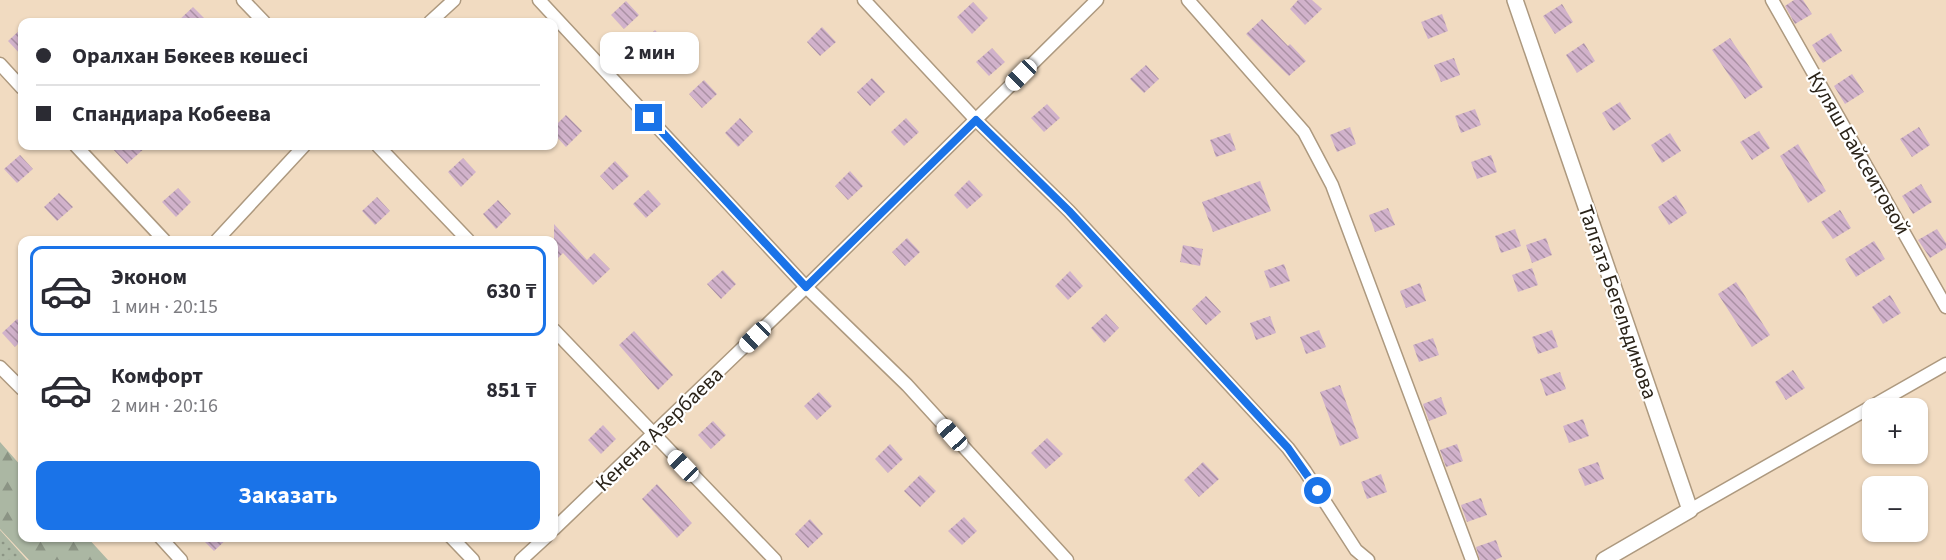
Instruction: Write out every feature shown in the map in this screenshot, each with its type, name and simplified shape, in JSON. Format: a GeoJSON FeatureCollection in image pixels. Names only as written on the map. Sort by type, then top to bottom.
{"type":"FeatureCollection","features":[{"type":"Feature","properties":{"kind":"street"},"geometry":{"type":"LineString","coordinates":[[243,0],[260,18]]}},
{"type":"Feature","properties":{"kind":"street"},"geometry":{"type":"LineString","coordinates":[[434,18],[454,0]]}},
{"type":"Feature","properties":{"kind":"street"},"geometry":{"type":"LineString","coordinates":[[539,0],[556,18]]}},
{"type":"Feature","properties":{"kind":"street"},"geometry":{"type":"LineString","coordinates":[[864,0],[976,120],[1069,211],[1288,448],[1356,550],[1368,560]]}},
{"type":"Feature","properties":{"kind":"street","name":"Кенена Азербаева"},"geometry":{"type":"LineString","coordinates":[[558,525],[806,287],[1097,0]]}},
{"type":"Feature","properties":{"kind":"street"},"geometry":{"type":"LineString","coordinates":[[1188,0],[1304,132],[1332,185],[1472,560]]}},
{"type":"Feature","properties":{"kind":"street","name":"Талгата Бегельдинова"},"geometry":{"type":"LineString","coordinates":[[1515,0],[1690,510]]}},
{"type":"Feature","properties":{"kind":"street","name":"Куляш Байсеитовой"},"geometry":{"type":"LineString","coordinates":[[1772,0],[1946,307]]}},
{"type":"Feature","properties":{"kind":"street"},"geometry":{"type":"LineString","coordinates":[[558,20],[806,287],[906,385],[1067,560]]}},
{"type":"Feature","properties":{"kind":"street"},"geometry":{"type":"LineString","coordinates":[[0,64],[18,84]]}},
{"type":"Feature","properties":{"kind":"street"},"geometry":{"type":"LineString","coordinates":[[80,150],[160,236]]}},
{"type":"Feature","properties":{"kind":"street"},"geometry":{"type":"LineString","coordinates":[[221,236],[300,150]]}},
{"type":"Feature","properties":{"kind":"street"},"geometry":{"type":"LineString","coordinates":[[382,150],[464,236]]}},
{"type":"Feature","properties":{"kind":"street"},"geometry":{"type":"LineString","coordinates":[[558,334],[775,560]]}},
{"type":"Feature","properties":{"kind":"street"},"geometry":{"type":"LineString","coordinates":[[1604,560],[1946,364]]}},
{"type":"Feature","properties":{"kind":"street"},"geometry":{"type":"LineString","coordinates":[[0,367],[18,385]]}},
{"type":"Feature","properties":{"kind":"street"},"geometry":{"type":"LineString","coordinates":[[165,542],[181,560]]}},
{"type":"Feature","properties":{"kind":"street"},"geometry":{"type":"LineString","coordinates":[[456,542],[473,560]]}},
{"type":"Feature","properties":{"kind":"street"},"geometry":{"type":"LineString","coordinates":[[521,560],[541,542]]}},
{"type":"Feature","properties":{"kind":"green space"},"geometry":{"type":"Polygon","coordinates":[[[0,442],[18,462],[18,542],[92,542],[108,560],[29,560],[0,529],[0,442]]]}},
{"type":"Feature","properties":{"kind":"green space"},"geometry":{"type":"Polygon","coordinates":[[[0,530],[27,560],[0,560],[0,530]]]}},
{"type":"Feature","properties":{"kind":"building"},"geometry":{"type":"Polygon","coordinates":[[[1298,0],[1312,0],[1322,9],[1305,25],[1290,9],[1298,0]]]}},
{"type":"Feature","properties":{"kind":"building"},"geometry":{"type":"Polygon","coordinates":[[[1794,0],[1803,0],[1812,14],[1795,24],[1785,6],[1794,0]]]}},
{"type":"Feature","properties":{"kind":"building"},"geometry":{"type":"Polygon","coordinates":[[[626,1],[639,15],[624,29],[611,15],[626,1]]]}},
{"type":"Feature","properties":{"kind":"building"},"geometry":{"type":"Polygon","coordinates":[[[973,2],[988,18],[972,34],[957,17],[973,2]]]}},
{"type":"Feature","properties":{"kind":"building"},"geometry":{"type":"Polygon","coordinates":[[[1562,4],[1573,22],[1555,34],[1543,16],[1562,4]]]}},
{"type":"Feature","properties":{"kind":"building"},"geometry":{"type":"Polygon","coordinates":[[[193,7],[204,18],[181,18],[193,7]]]}},
{"type":"Feature","properties":{"kind":"building"},"geometry":{"type":"Polygon","coordinates":[[[1442,14],[1448,31],[1428,39],[1421,22],[1442,14]]]}},
{"type":"Feature","properties":{"kind":"building"},"geometry":{"type":"Polygon","coordinates":[[[1262,19],[1306,61],[1289,76],[1246,34],[1262,19]]]}},
{"type":"Feature","properties":{"kind":"building"},"geometry":{"type":"Polygon","coordinates":[[[822,27],[836,42],[820,56],[807,42],[822,27]]]}},
{"type":"Feature","properties":{"kind":"building"},"geometry":{"type":"Polygon","coordinates":[[[655,30],[668,45],[653,59],[640,45],[655,30]]]}},
{"type":"Feature","properties":{"kind":"building"},"geometry":{"type":"Polygon","coordinates":[[[18,32],[18,52],[8,41],[18,32]]]}},
{"type":"Feature","properties":{"kind":"building"},"geometry":{"type":"Polygon","coordinates":[[[1831,33],[1842,51],[1823,63],[1812,45],[1831,33]]]}},
{"type":"Feature","properties":{"kind":"building"},"geometry":{"type":"Polygon","coordinates":[[[1730,38],[1763,87],[1745,99],[1712,50],[1730,38]]]}},
{"type":"Feature","properties":{"kind":"building"},"geometry":{"type":"Polygon","coordinates":[[[1584,43],[1595,61],[1577,73],[1566,55],[1584,43]]]}},
{"type":"Feature","properties":{"kind":"building"},"geometry":{"type":"Polygon","coordinates":[[[992,48],[1005,62],[989,76],[976,62],[992,48]]]}},
{"type":"Feature","properties":{"kind":"building"},"geometry":{"type":"Polygon","coordinates":[[[1454,58],[1460,75],[1441,82],[1434,65],[1454,58]]]}},
{"type":"Feature","properties":{"kind":"building"},"geometry":{"type":"Polygon","coordinates":[[[1146,65],[1159,79],[1144,93],[1130,79],[1146,65]]]}},
{"type":"Feature","properties":{"kind":"building"},"geometry":{"type":"Polygon","coordinates":[[[1852,74],[1864,92],[1845,104],[1834,86],[1852,74]]]}},
{"type":"Feature","properties":{"kind":"building"},"geometry":{"type":"Polygon","coordinates":[[[872,78],[885,92],[870,106],[857,92],[872,78]]]}},
{"type":"Feature","properties":{"kind":"building"},"geometry":{"type":"Polygon","coordinates":[[[704,80],[717,94],[702,108],[689,94],[704,80]]]}},
{"type":"Feature","properties":{"kind":"building"},"geometry":{"type":"Polygon","coordinates":[[[1620,102],[1631,119],[1613,131],[1602,113],[1620,102]]]}},
{"type":"Feature","properties":{"kind":"building"},"geometry":{"type":"Polygon","coordinates":[[[1047,104],[1060,118],[1044,132],[1031,118],[1047,104]]]}},
{"type":"Feature","properties":{"kind":"building"},"geometry":{"type":"Polygon","coordinates":[[[1475,109],[1481,125],[1461,133],[1455,116],[1475,109]]]}},
{"type":"Feature","properties":{"kind":"building"},"geometry":{"type":"Polygon","coordinates":[[[566,115],[582,131],[566,147],[558,138],[558,123],[566,115]]]}},
{"type":"Feature","properties":{"kind":"building"},"geometry":{"type":"Polygon","coordinates":[[[740,118],[753,132],[738,147],[725,133],[740,118]]]}},
{"type":"Feature","properties":{"kind":"building"},"geometry":{"type":"Polygon","coordinates":[[[906,118],[919,132],[904,146],[891,132],[906,118]]]}},
{"type":"Feature","properties":{"kind":"building"},"geometry":{"type":"Polygon","coordinates":[[[1350,127],[1356,144],[1337,152],[1330,135],[1350,127]]]}},
{"type":"Feature","properties":{"kind":"building"},"geometry":{"type":"Polygon","coordinates":[[[1919,127],[1930,145],[1912,157],[1900,139],[1919,127]]]}},
{"type":"Feature","properties":{"kind":"building"},"geometry":{"type":"Polygon","coordinates":[[[1759,131],[1770,148],[1752,160],[1740,142],[1759,131]]]}},
{"type":"Feature","properties":{"kind":"building"},"geometry":{"type":"Polygon","coordinates":[[[1230,133],[1236,150],[1216,157],[1210,140],[1230,133]]]}},
{"type":"Feature","properties":{"kind":"building"},"geometry":{"type":"Polygon","coordinates":[[[1670,133],[1681,151],[1662,163],[1651,145],[1670,133]]]}},
{"type":"Feature","properties":{"kind":"building"},"geometry":{"type":"Polygon","coordinates":[[[1798,144],[1826,191],[1808,203],[1780,156],[1798,144]]]}},
{"type":"Feature","properties":{"kind":"building"},"geometry":{"type":"Polygon","coordinates":[[[114,150],[143,150],[127,164],[114,150]]]}},
{"type":"Feature","properties":{"kind":"building"},"geometry":{"type":"Polygon","coordinates":[[[20,155],[33,169],[17,183],[4,169],[20,155]]]}},
{"type":"Feature","properties":{"kind":"building"},"geometry":{"type":"Polygon","coordinates":[[[1491,155],[1497,172],[1477,179],[1471,162],[1491,155]]]}},
{"type":"Feature","properties":{"kind":"building"},"geometry":{"type":"Polygon","coordinates":[[[463,158],[476,172],[461,187],[448,172],[463,158]]]}},
{"type":"Feature","properties":{"kind":"building"},"geometry":{"type":"Polygon","coordinates":[[[615,161],[629,176],[613,190],[600,176],[615,161]]]}},
{"type":"Feature","properties":{"kind":"building"},"geometry":{"type":"Polygon","coordinates":[[[850,171],[863,186],[848,200],[835,186],[850,171]]]}},
{"type":"Feature","properties":{"kind":"building"},"geometry":{"type":"Polygon","coordinates":[[[969,180],[983,195],[967,209],[954,195],[969,180]]]}},
{"type":"Feature","properties":{"kind":"building"},"geometry":{"type":"Polygon","coordinates":[[[1260,181],[1271,211],[1213,232],[1202,202],[1260,181]]]}},
{"type":"Feature","properties":{"kind":"building"},"geometry":{"type":"Polygon","coordinates":[[[1921,184],[1932,202],[1913,214],[1902,196],[1921,184]]]}},
{"type":"Feature","properties":{"kind":"building"},"geometry":{"type":"Polygon","coordinates":[[[178,188],[191,202],[176,217],[162,202],[178,188]]]}},
{"type":"Feature","properties":{"kind":"building"},"geometry":{"type":"Polygon","coordinates":[[[648,190],[661,204],[646,218],[633,204],[648,190]]]}},
{"type":"Feature","properties":{"kind":"building"},"geometry":{"type":"Polygon","coordinates":[[[59,193],[73,207],[57,221],[44,207],[59,193]]]}},
{"type":"Feature","properties":{"kind":"building"},"geometry":{"type":"Polygon","coordinates":[[[1676,195],[1687,213],[1669,225],[1658,207],[1676,195]]]}},
{"type":"Feature","properties":{"kind":"building"},"geometry":{"type":"Polygon","coordinates":[[[377,197],[390,211],[375,225],[362,211],[377,197]]]}},
{"type":"Feature","properties":{"kind":"building"},"geometry":{"type":"Polygon","coordinates":[[[498,200],[511,214],[496,229],[483,214],[498,200]]]}},
{"type":"Feature","properties":{"kind":"building"},"geometry":{"type":"Polygon","coordinates":[[[1388,208],[1395,225],[1375,232],[1369,215],[1388,208]]]}},
{"type":"Feature","properties":{"kind":"building"},"geometry":{"type":"Polygon","coordinates":[[[1840,210],[1851,228],[1833,239],[1821,222],[1840,210]]]}},
{"type":"Feature","properties":{"kind":"building"},"geometry":{"type":"Polygon","coordinates":[[[554,224],[587,260],[594,253],[610,269],[593,285],[563,253],[558,258],[558,236],[554,236],[554,224]]]}},
{"type":"Feature","properties":{"kind":"building"},"geometry":{"type":"Polygon","coordinates":[[[1515,229],[1521,246],[1501,253],[1495,236],[1515,229]]]}},
{"type":"Feature","properties":{"kind":"building"},"geometry":{"type":"Polygon","coordinates":[[[1937,229],[1946,243],[1946,248],[1930,258],[1918,240],[1937,229]]]}},
{"type":"Feature","properties":{"kind":"building"},"geometry":{"type":"Polygon","coordinates":[[[907,238],[920,252],[905,266],[892,252],[907,238]]]}},
{"type":"Feature","properties":{"kind":"building"},"geometry":{"type":"Polygon","coordinates":[[[1546,238],[1552,255],[1532,263],[1526,245],[1546,238]]]}},
{"type":"Feature","properties":{"kind":"building"},"geometry":{"type":"Polygon","coordinates":[[[1874,241],[1885,259],[1856,277],[1845,259],[1874,241]]]}},
{"type":"Feature","properties":{"kind":"building"},"geometry":{"type":"Polygon","coordinates":[[[1183,245],[1203,249],[1200,266],[1180,262],[1183,245]]]}},
{"type":"Feature","properties":{"kind":"building"},"geometry":{"type":"Polygon","coordinates":[[[1284,264],[1290,281],[1270,288],[1264,271],[1284,264]]]}},
{"type":"Feature","properties":{"kind":"building"},"geometry":{"type":"Polygon","coordinates":[[[1532,268],[1538,285],[1518,292],[1512,275],[1532,268]]]}},
{"type":"Feature","properties":{"kind":"building"},"geometry":{"type":"Polygon","coordinates":[[[723,270],[736,284],[721,299],[707,284],[723,270]]]}},
{"type":"Feature","properties":{"kind":"building"},"geometry":{"type":"Polygon","coordinates":[[[1070,271],[1083,286],[1068,300],[1055,286],[1070,271]]]}},
{"type":"Feature","properties":{"kind":"building"},"geometry":{"type":"Polygon","coordinates":[[[1736,282],[1770,335],[1752,347],[1718,294],[1736,282]]]}},
{"type":"Feature","properties":{"kind":"building"},"geometry":{"type":"Polygon","coordinates":[[[1420,283],[1426,301],[1406,308],[1400,291],[1420,283]]]}},
{"type":"Feature","properties":{"kind":"building"},"geometry":{"type":"Polygon","coordinates":[[[1890,295],[1901,313],[1883,324],[1872,307],[1890,295]]]}},
{"type":"Feature","properties":{"kind":"building"},"geometry":{"type":"Polygon","coordinates":[[[1206,296],[1221,312],[1206,325],[1192,309],[1206,296]]]}},
{"type":"Feature","properties":{"kind":"building"},"geometry":{"type":"Polygon","coordinates":[[[1106,314],[1119,328],[1104,343],[1091,328],[1106,314]]]}},
{"type":"Feature","properties":{"kind":"building"},"geometry":{"type":"Polygon","coordinates":[[[1270,316],[1276,333],[1256,340],[1250,323],[1270,316]]]}},
{"type":"Feature","properties":{"kind":"building"},"geometry":{"type":"Polygon","coordinates":[[[17,319],[18,344],[15,347],[2,333],[17,319]]]}},
{"type":"Feature","properties":{"kind":"building"},"geometry":{"type":"Polygon","coordinates":[[[1319,330],[1326,347],[1306,354],[1300,337],[1319,330]]]}},
{"type":"Feature","properties":{"kind":"building"},"geometry":{"type":"Polygon","coordinates":[[[1552,330],[1558,347],[1538,354],[1532,337],[1552,330]]]}},
{"type":"Feature","properties":{"kind":"building"},"geometry":{"type":"Polygon","coordinates":[[[634,331],[673,375],[658,390],[619,345],[634,331]]]}},
{"type":"Feature","properties":{"kind":"building"},"geometry":{"type":"Polygon","coordinates":[[[1433,338],[1439,355],[1419,362],[1413,345],[1433,338]]]}},
{"type":"Feature","properties":{"kind":"building"},"geometry":{"type":"Polygon","coordinates":[[[1793,370],[1805,388],[1786,400],[1775,382],[1793,370]]]}},
{"type":"Feature","properties":{"kind":"building"},"geometry":{"type":"Polygon","coordinates":[[[1560,372],[1566,389],[1546,396],[1540,379],[1560,372]]]}},
{"type":"Feature","properties":{"kind":"building"},"geometry":{"type":"Polygon","coordinates":[[[1340,385],[1359,438],[1340,446],[1320,392],[1340,385]]]}},
{"type":"Feature","properties":{"kind":"building"},"geometry":{"type":"Polygon","coordinates":[[[819,392],[832,406],[817,420],[804,406],[819,392]]]}},
{"type":"Feature","properties":{"kind":"building"},"geometry":{"type":"Polygon","coordinates":[[[1441,397],[1447,414],[1429,421],[1423,404],[1441,397]]]}},
{"type":"Feature","properties":{"kind":"building"},"geometry":{"type":"Polygon","coordinates":[[[1583,419],[1589,436],[1569,443],[1563,426],[1583,419]]]}},
{"type":"Feature","properties":{"kind":"building"},"geometry":{"type":"Polygon","coordinates":[[[713,421],[726,435],[711,449],[698,435],[713,421]]]}},
{"type":"Feature","properties":{"kind":"building"},"geometry":{"type":"Polygon","coordinates":[[[603,425],[616,439],[601,454],[588,440],[603,425]]]}},
{"type":"Feature","properties":{"kind":"building"},"geometry":{"type":"Polygon","coordinates":[[[1047,438],[1063,454],[1046,469],[1031,453],[1047,438]]]}},
{"type":"Feature","properties":{"kind":"building"},"geometry":{"type":"Polygon","coordinates":[[[890,444],[903,459],[888,473],[875,459],[890,444]]]}},
{"type":"Feature","properties":{"kind":"building"},"geometry":{"type":"Polygon","coordinates":[[[1457,444],[1463,461],[1446,467],[1440,450],[1457,444]]]}},
{"type":"Feature","properties":{"kind":"building"},"geometry":{"type":"Polygon","coordinates":[[[1203,462],[1219,479],[1199,497],[1184,480],[1203,462]]]}},
{"type":"Feature","properties":{"kind":"building"},"geometry":{"type":"Polygon","coordinates":[[[1598,462],[1604,479],[1585,486],[1578,469],[1598,462]]]}},
{"type":"Feature","properties":{"kind":"building"},"geometry":{"type":"Polygon","coordinates":[[[1381,474],[1387,492],[1367,499],[1361,482],[1381,474]]]}},
{"type":"Feature","properties":{"kind":"building"},"geometry":{"type":"Polygon","coordinates":[[[920,475],[936,491],[920,507],[904,491],[920,475]]]}},
{"type":"Feature","properties":{"kind":"building"},"geometry":{"type":"Polygon","coordinates":[[[657,484],[692,523],[677,538],[642,499],[657,484]]]}},
{"type":"Feature","properties":{"kind":"building"},"geometry":{"type":"Polygon","coordinates":[[[1481,498],[1487,515],[1467,522],[1461,505],[1481,498]]]}},
{"type":"Feature","properties":{"kind":"building"},"geometry":{"type":"Polygon","coordinates":[[[964,517],[977,531],[962,545],[948,531],[964,517]]]}},
{"type":"Feature","properties":{"kind":"building"},"geometry":{"type":"Polygon","coordinates":[[[810,519],[823,534],[808,548],[795,534],[810,519]]]}},
{"type":"Feature","properties":{"kind":"building"},"geometry":{"type":"Polygon","coordinates":[[[1496,540],[1502,557],[1495,560],[1480,560],[1476,547],[1496,540]]]}},
{"type":"Feature","properties":{"kind":"building"},"geometry":{"type":"Polygon","coordinates":[[[205,542],[224,542],[214,551],[205,542]]]}},
{"type":"Feature","properties":{"kind":"route"},"geometry":{"type":"LineString","coordinates":[[649,118],[806,287],[976,120],[1069,211],[1288,448],[1318,491]]}}]}
